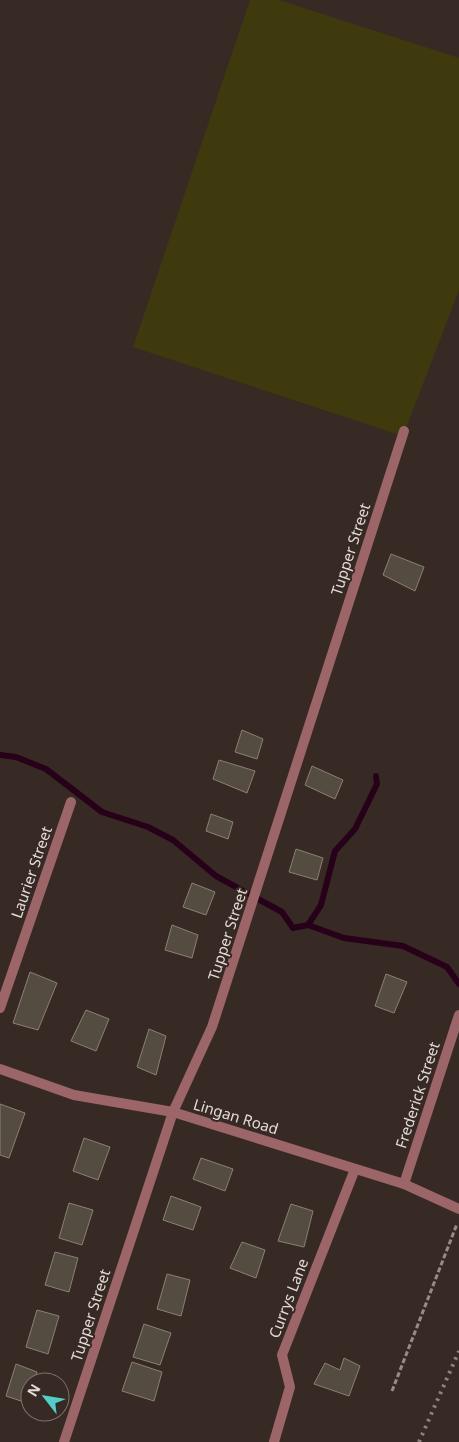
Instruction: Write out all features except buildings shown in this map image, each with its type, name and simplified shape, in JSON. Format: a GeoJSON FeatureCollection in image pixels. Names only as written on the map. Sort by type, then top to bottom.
{"type":"FeatureCollection","features":[{"type":"Feature","properties":{"kind":"street","name":"Tupper Street"},"geometry":{"type":"LineString","coordinates":[[64,1442],[173,1112],[212,1027],[404,430]]}},
{"type":"Feature","properties":{"kind":"street","name":"Laurier Street"},"geometry":{"type":"LineString","coordinates":[[0,1008],[71,802]]}},
{"type":"Feature","properties":{"kind":"street","name":"Frederick Street"},"geometry":{"type":"LineString","coordinates":[[404,1184],[459,1015]]}},
{"type":"Feature","properties":{"kind":"street","name":"Lingan Road"},"geometry":{"type":"LineString","coordinates":[[0,1069],[74,1095],[173,1112],[404,1184],[459,1209]]}},
{"type":"Feature","properties":{"kind":"street","name":"Currys Lane"},"geometry":{"type":"LineString","coordinates":[[274,1442],[290,1388],[282,1355],[355,1169]]}},
{"type":"Feature","properties":{"kind":"path"},"geometry":{"type":"LineString","coordinates":[[392,1391],[459,1219]]}},
{"type":"Feature","properties":{"kind":"shaded area"},"geometry":{"type":"Polygon","coordinates":[[[250,0],[279,0],[459,58],[459,290],[403,436],[133,347],[250,0]]]}},
{"type":"Feature","properties":{"kind":"waterway"},"geometry":{"type":"LineString","coordinates":[[0,755],[16,757],[46,769],[102,812],[148,827],[173,840],[216,876],[282,912],[293,928],[308,925],[321,905],[335,851],[355,829],[377,784],[376,776]]}},
{"type":"Feature","properties":{"kind":"waterway"},"geometry":{"type":"LineString","coordinates":[[308,925],[344,938],[403,946],[447,967],[459,984]]}},
{"type":"Feature","properties":{"kind":"railway"},"geometry":{"type":"LineString","coordinates":[[419,1442],[459,1351]]}}]}
